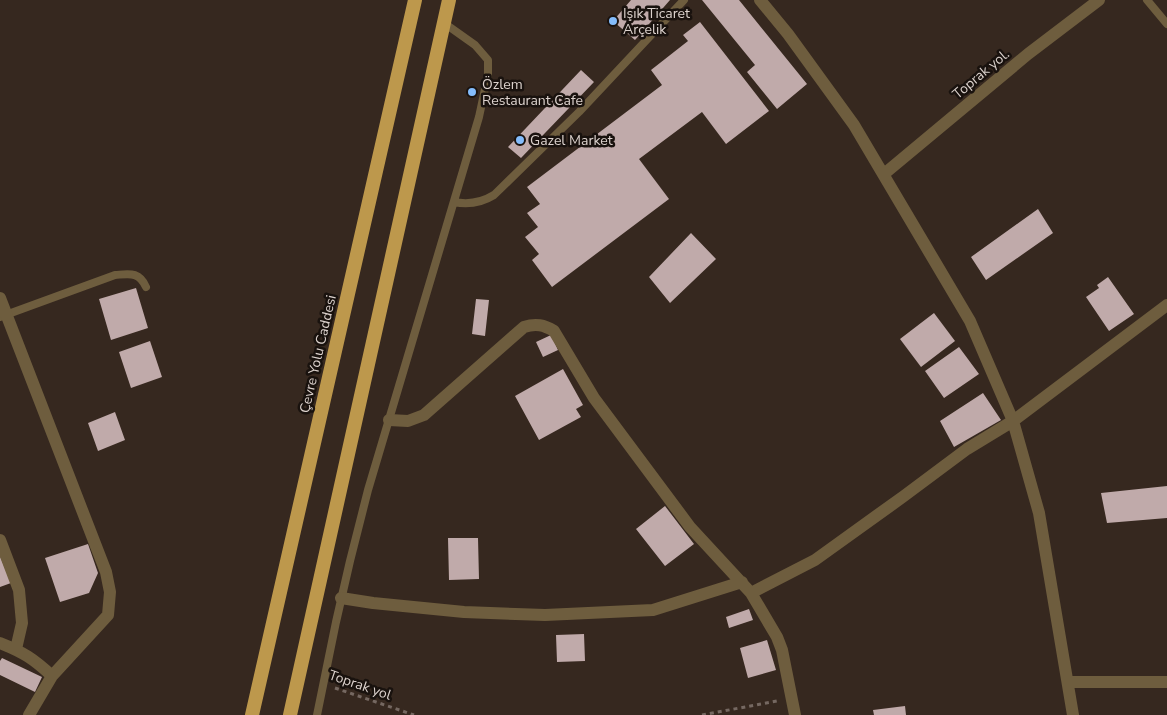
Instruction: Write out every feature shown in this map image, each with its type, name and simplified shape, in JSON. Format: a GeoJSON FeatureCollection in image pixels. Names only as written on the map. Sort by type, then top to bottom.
{"type":"FeatureCollection","features":[{"type":"Feature","properties":{"kind":"highway","name":"Çevre Yolu Caddesi"},"geometry":{"type":"LineString","coordinates":[[252,715],[415,0]]}},
{"type":"Feature","properties":{"kind":"highway"},"geometry":{"type":"LineString","coordinates":[[290,715],[449,0]]}},
{"type":"Feature","properties":{"kind":"street"},"geometry":{"type":"LineString","coordinates":[[760,0],[788,34],[854,124],[970,321],[1013,421],[1039,512],[1073,715]]}},
{"type":"Feature","properties":{"kind":"street","name":"Toprak yol."},"geometry":{"type":"LineString","coordinates":[[884,174],[1028,54],[1099,0]]}},
{"type":"Feature","properties":{"kind":"street"},"geometry":{"type":"LineString","coordinates":[[0,298],[3,316],[106,572],[110,592],[108,614],[52,676],[28,715]]}},
{"type":"Feature","properties":{"kind":"street"},"geometry":{"type":"LineString","coordinates":[[751,593],[815,560],[967,449],[1013,421],[1167,305]]}},
{"type":"Feature","properties":{"kind":"street"},"geometry":{"type":"LineString","coordinates":[[389,420],[408,421],[424,415],[524,327],[538,324],[554,331],[594,398],[690,527],[751,593],[780,644],[795,715]]}},
{"type":"Feature","properties":{"kind":"street"},"geometry":{"type":"LineString","coordinates":[[0,540],[19,590],[22,623],[16,649]]}},
{"type":"Feature","properties":{"kind":"street"},"geometry":{"type":"LineString","coordinates":[[341,598],[464,612],[545,615],[653,610],[742,582]]}},
{"type":"Feature","properties":{"kind":"street"},"geometry":{"type":"LineString","coordinates":[[0,643],[16,649],[35,660],[52,676]]}},
{"type":"Feature","properties":{"kind":"street"},"geometry":{"type":"LineString","coordinates":[[1068,682],[1167,682]]}},
{"type":"Feature","properties":{"kind":"lane"},"geometry":{"type":"LineString","coordinates":[[454,202],[476,204],[494,195],[579,112],[684,0]]}},
{"type":"Feature","properties":{"kind":"lane"},"geometry":{"type":"LineString","coordinates":[[1147,0],[1167,24]]}},
{"type":"Feature","properties":{"kind":"lane"},"geometry":{"type":"LineString","coordinates":[[317,715],[341,598],[368,490],[479,117],[488,75],[488,60],[475,45],[444,22]]}},
{"type":"Feature","properties":{"kind":"lane"},"geometry":{"type":"LineString","coordinates":[[3,316],[115,276],[131,274],[141,279],[146,287]]}},
{"type":"Feature","properties":{"kind":"path","name":"Toprak yol"},"geometry":{"type":"LineString","coordinates":[[323,684],[414,715]]}},
{"type":"Feature","properties":{"kind":"path"},"geometry":{"type":"LineString","coordinates":[[702,715],[792,699]]}},
{"type":"Feature","properties":{"kind":"building"},"geometry":{"type":"Polygon","coordinates":[[[631,0],[670,0],[635,40],[613,21],[631,0]]]}},
{"type":"Feature","properties":{"kind":"building"},"geometry":{"type":"Polygon","coordinates":[[[702,0],[739,0],[807,84],[777,109],[747,72],[755,65],[702,0]]]}},
{"type":"Feature","properties":{"kind":"building"},"geometry":{"type":"Polygon","coordinates":[[[700,22],[769,111],[726,144],[702,112],[639,159],[669,199],[552,287],[532,260],[539,254],[525,237],[538,227],[527,213],[540,204],[527,187],[662,85],[651,70],[688,41],[683,35],[700,22]]]}},
{"type":"Feature","properties":{"kind":"building"},"geometry":{"type":"Polygon","coordinates":[[[581,70],[594,82],[521,158],[508,147],[581,70]]]}},
{"type":"Feature","properties":{"kind":"building"},"geometry":{"type":"Polygon","coordinates":[[[1038,209],[1053,233],[986,280],[971,257],[1038,209]]]}},
{"type":"Feature","properties":{"kind":"building"},"geometry":{"type":"Polygon","coordinates":[[[691,233],[716,259],[670,303],[649,277],[691,233]]]}},
{"type":"Feature","properties":{"kind":"building"},"geometry":{"type":"Polygon","coordinates":[[[1108,277],[1134,314],[1109,331],[1086,297],[1099,288],[1097,285],[1108,277]]]}},
{"type":"Feature","properties":{"kind":"building"},"geometry":{"type":"Polygon","coordinates":[[[136,288],[148,328],[111,340],[99,299],[136,288]]]}},
{"type":"Feature","properties":{"kind":"building"},"geometry":{"type":"Polygon","coordinates":[[[476,299],[489,300],[485,336],[472,334],[476,299]]]}},
{"type":"Feature","properties":{"kind":"building"},"geometry":{"type":"Polygon","coordinates":[[[934,313],[955,341],[921,367],[900,339],[934,313]]]}},
{"type":"Feature","properties":{"kind":"building"},"geometry":{"type":"Polygon","coordinates":[[[551,335],[558,350],[543,357],[536,342],[551,335]]]}},
{"type":"Feature","properties":{"kind":"building"},"geometry":{"type":"Polygon","coordinates":[[[150,341],[162,377],[131,388],[119,352],[150,341]]]}},
{"type":"Feature","properties":{"kind":"building"},"geometry":{"type":"Polygon","coordinates":[[[959,347],[979,374],[944,398],[925,371],[959,347]]]}},
{"type":"Feature","properties":{"kind":"building"},"geometry":{"type":"Polygon","coordinates":[[[563,369],[583,405],[576,409],[581,417],[539,440],[515,396],[563,369]]]}},
{"type":"Feature","properties":{"kind":"building"},"geometry":{"type":"Polygon","coordinates":[[[983,393],[1001,420],[954,447],[940,421],[983,393]]]}},
{"type":"Feature","properties":{"kind":"building"},"geometry":{"type":"Polygon","coordinates":[[[115,412],[125,440],[98,451],[88,423],[115,412]]]}},
{"type":"Feature","properties":{"kind":"building"},"geometry":{"type":"Polygon","coordinates":[[[1167,486],[1167,518],[1107,523],[1101,493],[1167,486]]]}},
{"type":"Feature","properties":{"kind":"building"},"geometry":{"type":"Polygon","coordinates":[[[665,506],[694,544],[665,566],[636,529],[665,506]]]}},
{"type":"Feature","properties":{"kind":"building"},"geometry":{"type":"Polygon","coordinates":[[[448,538],[478,538],[479,579],[449,580],[448,538]]]}},
{"type":"Feature","properties":{"kind":"building"},"geometry":{"type":"Polygon","coordinates":[[[88,544],[98,573],[89,593],[60,602],[45,558],[88,544]]]}},
{"type":"Feature","properties":{"kind":"building"},"geometry":{"type":"Polygon","coordinates":[[[0,556],[11,583],[0,587],[0,556]]]}},
{"type":"Feature","properties":{"kind":"building"},"geometry":{"type":"Polygon","coordinates":[[[749,609],[753,620],[729,628],[726,617],[749,609]]]}},
{"type":"Feature","properties":{"kind":"building"},"geometry":{"type":"Polygon","coordinates":[[[584,634],[585,661],[557,662],[556,635],[584,634]]]}},
{"type":"Feature","properties":{"kind":"building"},"geometry":{"type":"Polygon","coordinates":[[[767,640],[776,670],[748,678],[740,648],[767,640]]]}},
{"type":"Feature","properties":{"kind":"building"},"geometry":{"type":"Polygon","coordinates":[[[2,658],[42,677],[35,692],[0,675],[0,661],[2,658]]]}},
{"type":"Feature","properties":{"kind":"building"},"geometry":{"type":"Polygon","coordinates":[[[905,706],[906,715],[874,715],[873,710],[905,706]]]}},
{"type":"Feature","properties":{"kind":"place","name":"Işık Ticaret Arçelik"},"geometry":{"type":"Point","coordinates":[613,21]}},
{"type":"Feature","properties":{"kind":"place","name":"Özlem Restaurant Cafe"},"geometry":{"type":"Point","coordinates":[472,92]}},
{"type":"Feature","properties":{"kind":"place","name":"Gazel Market"},"geometry":{"type":"Point","coordinates":[520,140]}}]}
